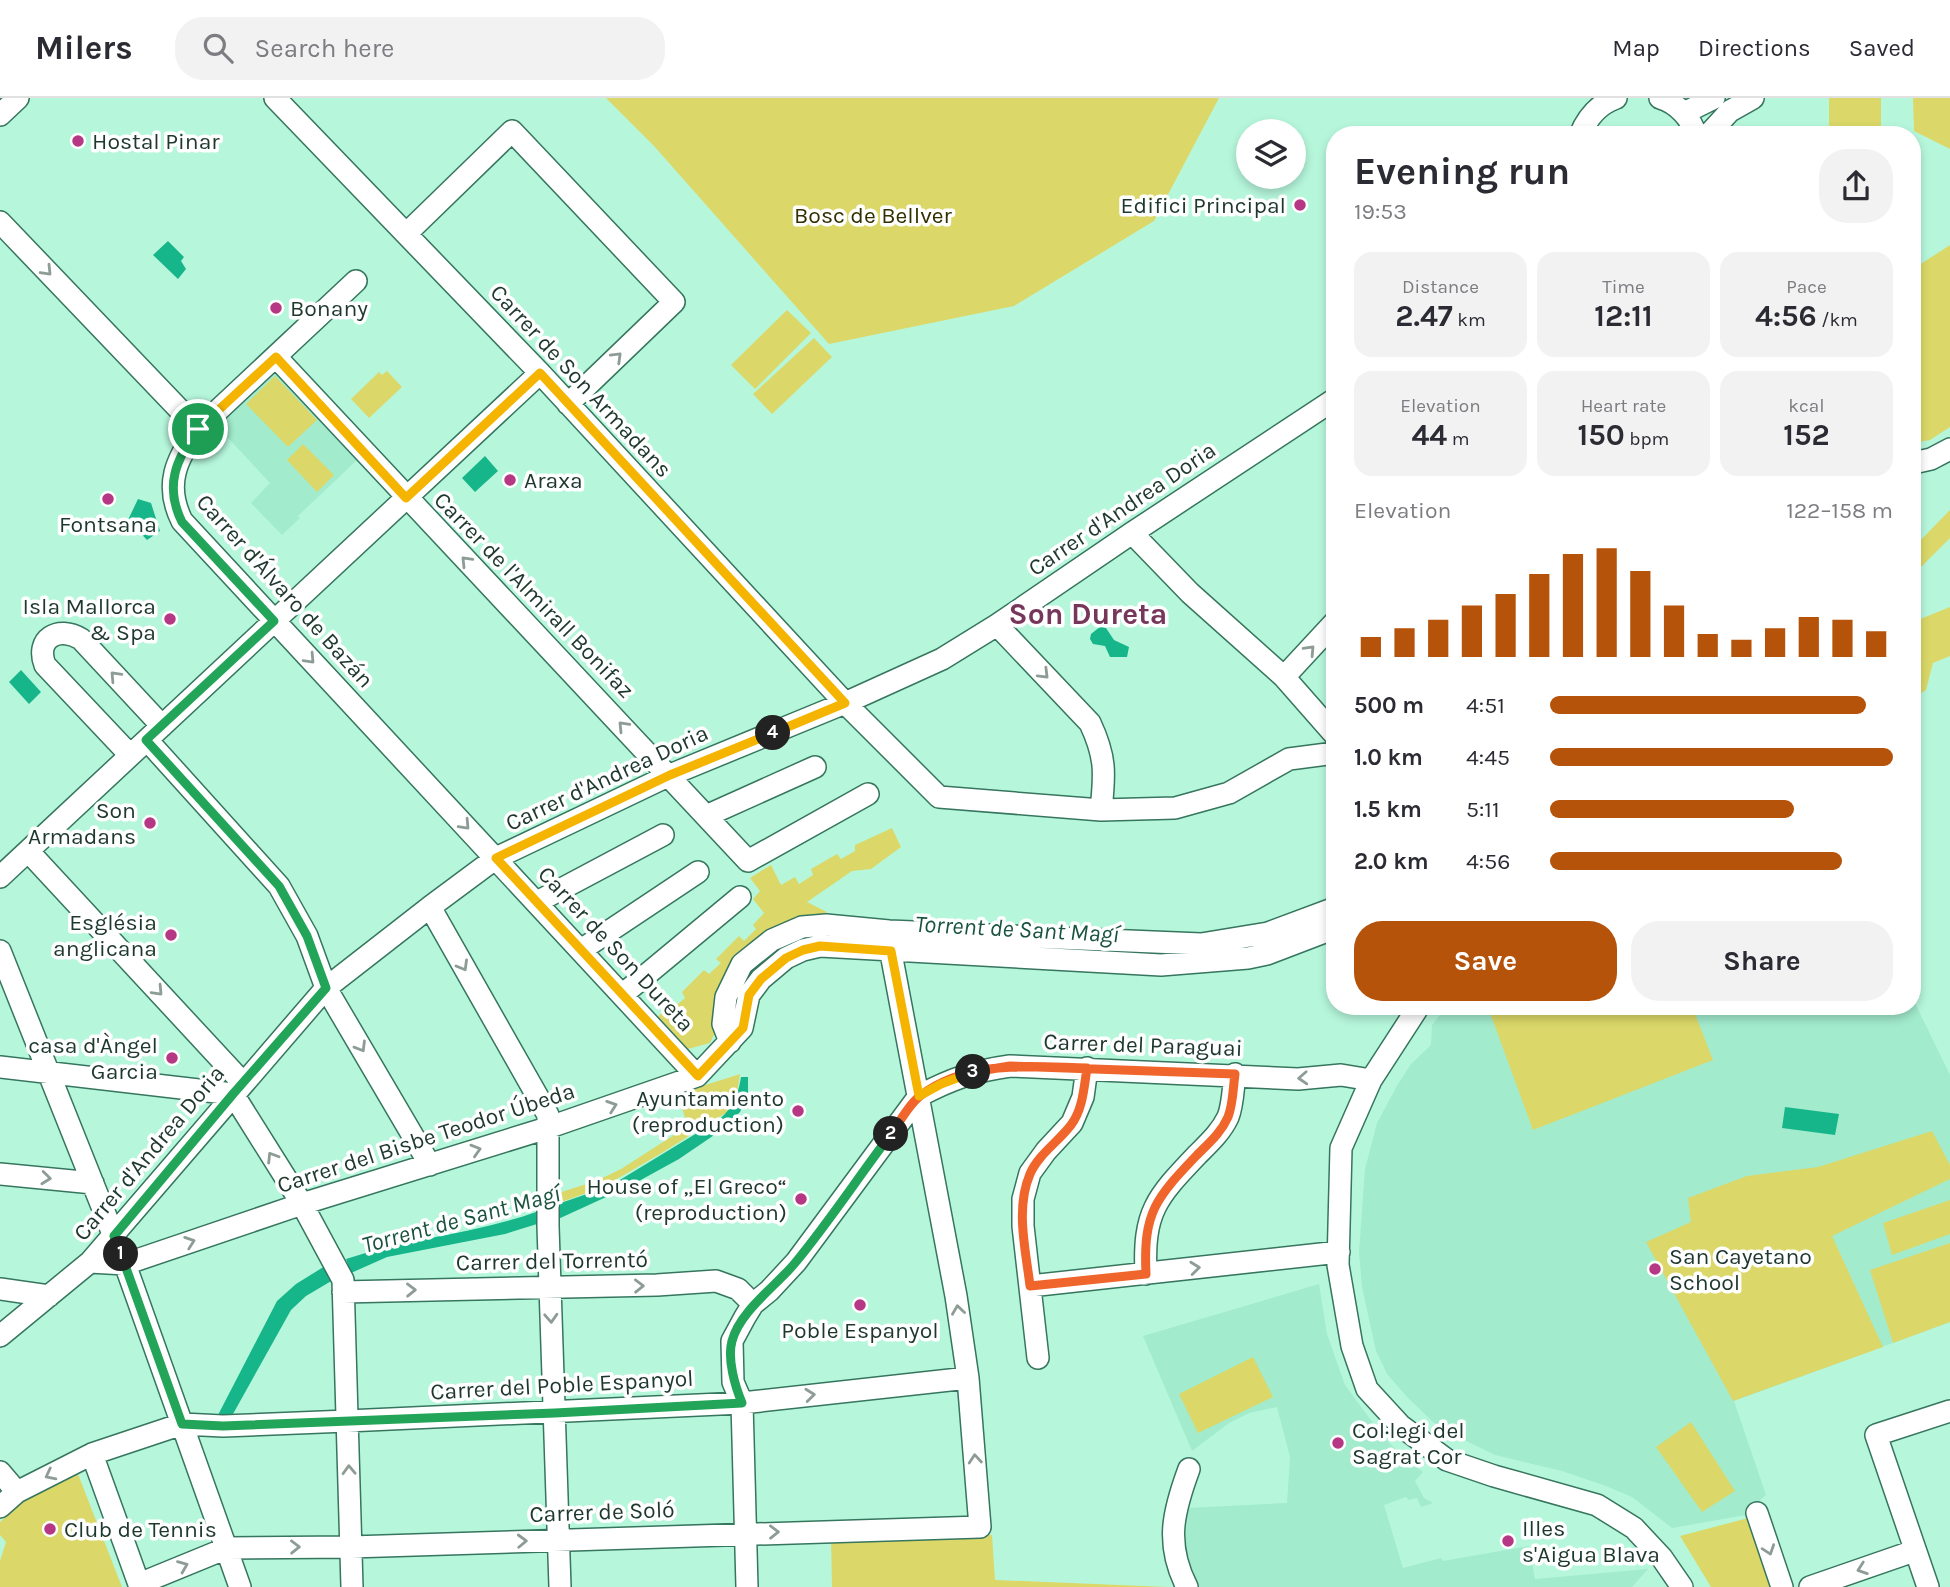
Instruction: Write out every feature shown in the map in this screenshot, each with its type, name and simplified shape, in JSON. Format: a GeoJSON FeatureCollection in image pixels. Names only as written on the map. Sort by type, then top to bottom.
{"type":"FeatureCollection","features":[{"type":"Feature","properties":{"kind":"street"},"geometry":{"type":"LineString","coordinates":[[0,115],[18,98]]}},
{"type":"Feature","properties":{"kind":"street"},"geometry":{"type":"LineString","coordinates":[[1585,126],[1596,104],[1616,98]]}},
{"type":"Feature","properties":{"kind":"street"},"geometry":{"type":"LineString","coordinates":[[1660,98],[1684,113],[1691,126]]}},
{"type":"Feature","properties":{"kind":"street"},"geometry":{"type":"LineString","coordinates":[[1684,113],[1714,98]]}},
{"type":"Feature","properties":{"kind":"street"},"geometry":{"type":"LineString","coordinates":[[1716,126],[1730,111],[1753,98]]}},
{"type":"Feature","properties":{"kind":"street","name":"Carrer de Son Armadans"},"geometry":{"type":"LineString","coordinates":[[288,102],[406,234],[540,373],[845,703],[939,797],[1101,810],[1175,808],[1229,793],[1289,760],[1326,754]]}},
{"type":"Feature","properties":{"kind":"street"},"geometry":{"type":"LineString","coordinates":[[406,234],[512,131],[674,302],[568,404]]}},
{"type":"Feature","properties":{"kind":"street"},"geometry":{"type":"LineString","coordinates":[[0,222],[198,429]]}},
{"type":"Feature","properties":{"kind":"street","name":"Carrer d'Álvaro de Bazán"},"geometry":{"type":"LineString","coordinates":[[356,281],[198,429],[181,452],[174,474],[174,505],[182,522],[496,858]]}},
{"type":"Feature","properties":{"kind":"street","name":"Carrer de l'Almirall Bonifaz"},"geometry":{"type":"LineString","coordinates":[[276,357],[748,861],[868,794]]}},
{"type":"Feature","properties":{"kind":"street"},"geometry":{"type":"LineString","coordinates":[[0,877],[540,373]]}},
{"type":"Feature","properties":{"kind":"street","name":"Carrer d'Andrea Doria"},"geometry":{"type":"LineString","coordinates":[[0,1336],[90,1262],[326,988],[429,906],[496,858],[670,775],[845,703],[942,659],[1326,405]]}},
{"type":"Feature","properties":{"kind":"street"},"geometry":{"type":"LineString","coordinates":[[1921,461],[1950,450]]}},
{"type":"Feature","properties":{"kind":"street"},"geometry":{"type":"LineString","coordinates":[[1132,533],[1190,593],[1284,677],[1326,724]]}},
{"type":"Feature","properties":{"kind":"street"},"geometry":{"type":"LineString","coordinates":[[997,625],[1090,723],[1097,737],[1105,770],[1101,810]]}},
{"type":"Feature","properties":{"kind":"street"},"geometry":{"type":"LineString","coordinates":[[1284,677],[1326,632]]}},
{"type":"Feature","properties":{"kind":"street"},"geometry":{"type":"LineString","coordinates":[[130,755],[44,665],[41,650],[43,644],[52,637],[71,633],[80,639],[279,886],[307,936],[326,988],[430,1165]]}},
{"type":"Feature","properties":{"kind":"street"},"geometry":{"type":"LineString","coordinates":[[706,816],[815,768]]}},
{"type":"Feature","properties":{"kind":"street"},"geometry":{"type":"LineString","coordinates":[[537,902],[663,835]]}},
{"type":"Feature","properties":{"kind":"street"},"geometry":{"type":"LineString","coordinates":[[28,851],[238,1089],[331,1258],[343,1286],[352,1587]]}},
{"type":"Feature","properties":{"kind":"street","name":"Carrer de Son Dureta"},"geometry":{"type":"LineString","coordinates":[[496,858],[698,1076]]}},
{"type":"Feature","properties":{"kind":"street"},"geometry":{"type":"LineString","coordinates":[[581,950],[698,872]]}},
{"type":"Feature","properties":{"kind":"street"},"geometry":{"type":"LineString","coordinates":[[622,995],[740,897]]}},
{"type":"Feature","properties":{"kind":"street"},"geometry":{"type":"LineString","coordinates":[[429,906],[548,1115],[548,1217],[560,1587]]}},
{"type":"Feature","properties":{"kind":"street"},"geometry":{"type":"LineString","coordinates":[[731,1040],[723,1024],[726,997],[742,964],[772,940],[802,927],[826,925],[890,941],[1093,950],[1201,944],[1268,933],[1326,911]]}},
{"type":"Feature","properties":{"kind":"street"},"geometry":{"type":"LineString","coordinates":[[1093,950],[1161,965],[1248,958],[1267,954],[1326,931]]}},
{"type":"Feature","properties":{"kind":"street"},"geometry":{"type":"LineString","coordinates":[[890,941],[956,1296],[968,1378]]}},
{"type":"Feature","properties":{"kind":"street","name":"Carrer del Bisbe Teodor Úbeda"},"geometry":{"type":"LineString","coordinates":[[125,1264],[302,1204],[547,1128],[698,1076],[743,1028],[749,995],[761,979],[786,958],[820,946],[890,941]]}},
{"type":"Feature","properties":{"kind":"street"},"geometry":{"type":"LineString","coordinates":[[0,951],[125,1264],[240,1587]]}},
{"type":"Feature","properties":{"kind":"street"},"geometry":{"type":"LineString","coordinates":[[1413,1015],[1371,1080],[1341,1148],[1338,1265],[1352,1346],[1367,1389],[1401,1426],[1447,1460],[1597,1506],[1634,1528],[1662,1558],[1682,1587]]}},
{"type":"Feature","properties":{"kind":"street","name":"Carrer del Paraguai"},"geometry":{"type":"LineString","coordinates":[[919,1096],[941,1084],[976,1071],[1010,1066],[1235,1074],[1298,1079],[1341,1075],[1371,1080]]}},
{"type":"Feature","properties":{"kind":"street"},"geometry":{"type":"LineString","coordinates":[[0,1067],[49,1074],[238,1089]]}},
{"type":"Feature","properties":{"kind":"street"},"geometry":{"type":"LineString","coordinates":[[1038,1358],[1023,1226],[1023,1199],[1030,1173],[1072,1123],[1083,1097],[1087,1068]]}},
{"type":"Feature","properties":{"kind":"street"},"geometry":{"type":"LineString","coordinates":[[1146,1274],[1145,1246],[1149,1217],[1165,1188],[1221,1130],[1230,1114],[1235,1074]]}},
{"type":"Feature","properties":{"kind":"street"},"geometry":{"type":"LineString","coordinates":[[747,1587],[742,1403],[733,1382],[732,1341],[753,1304],[796,1262],[919,1096]]}},
{"type":"Feature","properties":{"kind":"street"},"geometry":{"type":"LineString","coordinates":[[0,1174],[93,1183]]}},
{"type":"Feature","properties":{"kind":"street"},"geometry":{"type":"LineString","coordinates":[[1030,1286],[1339,1252]]}},
{"type":"Feature","properties":{"kind":"street"},"geometry":{"type":"LineString","coordinates":[[90,1262],[125,1264]]}},
{"type":"Feature","properties":{"kind":"street","name":"Carrer del Torrentó"},"geometry":{"type":"LineString","coordinates":[[343,1286],[550,1287],[716,1281],[738,1289],[753,1304]]}},
{"type":"Feature","properties":{"kind":"street"},"geometry":{"type":"LineString","coordinates":[[0,1289],[49,1296]]}},
{"type":"Feature","properties":{"kind":"street","name":"Carrer del Poble Espanyol"},"geometry":{"type":"LineString","coordinates":[[182,1424],[223,1426],[742,1403],[968,1378]]}},
{"type":"Feature","properties":{"kind":"street","name":"Carrer de Soló"},"geometry":{"type":"LineString","coordinates":[[226,1548],[351,1547],[746,1532],[980,1527],[968,1378]]}},
{"type":"Feature","properties":{"kind":"street"},"geometry":{"type":"LineString","coordinates":[[1928,1587],[1876,1436],[1950,1411]]}},
{"type":"Feature","properties":{"kind":"street"},"geometry":{"type":"LineString","coordinates":[[0,1507],[17,1492],[92,1454],[182,1424]]}},
{"type":"Feature","properties":{"kind":"street"},"geometry":{"type":"LineString","coordinates":[[92,1454],[139,1586],[226,1548]]}},
{"type":"Feature","properties":{"kind":"street"},"geometry":{"type":"LineString","coordinates":[[1186,1587],[1177,1567],[1173,1519],[1189,1469]]}},
{"type":"Feature","properties":{"kind":"street"},"geometry":{"type":"LineString","coordinates":[[0,1472],[17,1492]]}},
{"type":"Feature","properties":{"kind":"street"},"geometry":{"type":"LineString","coordinates":[[1757,1513],[1782,1587]]}},
{"type":"Feature","properties":{"kind":"street"},"geometry":{"type":"LineString","coordinates":[[1810,1587],[1914,1551]]}},
{"type":"Feature","properties":{"kind":"shaded area"},"geometry":{"type":"Polygon","coordinates":[[[168,241],[184,257],[181,261],[186,269],[178,279],[153,255],[168,241]]]}},
{"type":"Feature","properties":{"kind":"shaded area"},"geometry":{"type":"Polygon","coordinates":[[[276,372],[357,460],[298,516],[300,518],[282,535],[251,503],[270,483],[217,426],[276,372]]]}},
{"type":"Feature","properties":{"kind":"shaded area"},"geometry":{"type":"Polygon","coordinates":[[[485,456],[498,471],[475,492],[462,478],[485,456]]]}},
{"type":"Feature","properties":{"kind":"shaded area"},"geometry":{"type":"Polygon","coordinates":[[[138,499],[151,503],[160,531],[147,540],[128,520],[138,499]]]}},
{"type":"Feature","properties":{"kind":"shaded area"},"geometry":{"type":"Polygon","coordinates":[[[1101,626],[1106,628],[1114,640],[1129,647],[1127,657],[1110,657],[1105,646],[1093,644],[1091,634],[1101,626]]]}},
{"type":"Feature","properties":{"kind":"shaded area"},"geometry":{"type":"Polygon","coordinates":[[[21,670],[41,692],[29,704],[9,682],[21,670]]]}},
{"type":"Feature","properties":{"kind":"shaded area","name":"San Cayetano School"},"geometry":{"type":"Polygon","coordinates":[[[1440,1015],[1921,1015],[1950,1075],[1950,1322],[1734,1401],[1766,1495],[1758,1502],[1757,1513],[1672,1528],[1632,1497],[1562,1471],[1495,1455],[1458,1437],[1433,1422],[1387,1374],[1376,1351],[1362,1287],[1359,1252],[1365,1169],[1377,1123],[1411,1064],[1431,1045],[1432,1025],[1440,1015]]]}},
{"type":"Feature","properties":{"kind":"shaded area"},"geometry":{"type":"Polygon","coordinates":[[[741,1077],[748,1077],[748,1094],[740,1112],[723,1129],[679,1159],[628,1187],[556,1220],[555,1205],[610,1186],[720,1119],[735,1100],[741,1077]]]}},
{"type":"Feature","properties":{"kind":"shaded area"},"geometry":{"type":"Polygon","coordinates":[[[1785,1107],[1839,1114],[1835,1135],[1782,1128],[1785,1107]]]}},
{"type":"Feature","properties":{"kind":"shaded area"},"geometry":{"type":"Polygon","coordinates":[[[536,1212],[537,1224],[505,1234],[387,1257],[351,1273],[346,1259],[489,1226],[536,1212]]]}},
{"type":"Feature","properties":{"kind":"shaded area"},"geometry":{"type":"Polygon","coordinates":[[[325,1266],[333,1280],[306,1296],[291,1310],[233,1414],[218,1415],[277,1301],[296,1284],[325,1266]]]}},
{"type":"Feature","properties":{"kind":"shaded area","name":"Col·legi del Sagrat Cor"},"geometry":{"type":"Polygon","coordinates":[[[1319,1284],[1327,1334],[1345,1385],[1382,1435],[1423,1472],[1415,1481],[1424,1498],[1433,1503],[1421,1507],[1417,1498],[1409,1500],[1406,1497],[1384,1505],[1403,1568],[1441,1558],[1443,1561],[1529,1546],[1535,1579],[1648,1569],[1632,1587],[1198,1587],[1185,1557],[1187,1508],[1287,1503],[1290,1457],[1277,1407],[1249,1413],[1229,1423],[1192,1451],[1143,1336],[1319,1284]]]}},
{"type":"Feature","properties":{"kind":"green space","name":"Bosc de Bellver"},"geometry":{"type":"Polygon","coordinates":[[[606,98],[1219,98],[1154,221],[1014,306],[829,344],[654,146],[606,98]]]}},
{"type":"Feature","properties":{"kind":"green space"},"geometry":{"type":"Polygon","coordinates":[[[1829,98],[1881,98],[1881,126],[1829,126],[1829,98]]]}},
{"type":"Feature","properties":{"kind":"green space"},"geometry":{"type":"Polygon","coordinates":[[[1913,98],[1950,98],[1950,149],[1921,134],[1921,126],[1914,126],[1913,98]]]}},
{"type":"Feature","properties":{"kind":"green space"},"geometry":{"type":"Polygon","coordinates":[[[1950,245],[1950,427],[1930,440],[1921,442],[1921,264],[1950,245]]]}},
{"type":"Feature","properties":{"kind":"green space"},"geometry":{"type":"Polygon","coordinates":[[[787,310],[811,333],[755,389],[731,365],[787,310]]]}},
{"type":"Feature","properties":{"kind":"green space"},"geometry":{"type":"Polygon","coordinates":[[[814,338],[832,357],[772,414],[753,394],[814,338]]]}},
{"type":"Feature","properties":{"kind":"green space"},"geometry":{"type":"Polygon","coordinates":[[[387,371],[402,387],[369,418],[351,399],[379,372],[382,375],[387,371]]]}},
{"type":"Feature","properties":{"kind":"green space"},"geometry":{"type":"Polygon","coordinates":[[[275,376],[317,420],[288,447],[246,404],[275,376]]]}},
{"type":"Feature","properties":{"kind":"green space"},"geometry":{"type":"Polygon","coordinates":[[[303,444],[334,475],[317,492],[287,460],[303,444]]]}},
{"type":"Feature","properties":{"kind":"green space"},"geometry":{"type":"Polygon","coordinates":[[[1950,510],[1950,538],[1921,567],[1921,540],[1950,510]]]}},
{"type":"Feature","properties":{"kind":"green space"},"geometry":{"type":"Polygon","coordinates":[[[1950,607],[1950,656],[1933,663],[1926,690],[1921,693],[1921,619],[1950,607]]]}},
{"type":"Feature","properties":{"kind":"green space"},"geometry":{"type":"Polygon","coordinates":[[[892,828],[901,847],[871,869],[852,871],[807,902],[827,912],[809,923],[718,1026],[710,1043],[688,1049],[657,1018],[669,1004],[673,1008],[685,998],[682,992],[704,970],[709,974],[721,963],[716,959],[739,936],[744,941],[756,929],[753,925],[764,913],[753,899],[760,891],[750,878],[771,865],[781,885],[795,877],[799,884],[813,875],[811,869],[837,854],[841,859],[855,851],[855,845],[892,828]]]}},
{"type":"Feature","properties":{"kind":"green space"},"geometry":{"type":"Polygon","coordinates":[[[1491,1015],[1696,1015],[1713,1060],[1533,1130],[1491,1015]]]}},
{"type":"Feature","properties":{"kind":"green space"},"geometry":{"type":"Polygon","coordinates":[[[740,1074],[737,1093],[726,1113],[603,1187],[556,1204],[555,1194],[596,1181],[621,1169],[688,1126],[677,1094],[740,1074]]]}},
{"type":"Feature","properties":{"kind":"green space"},"geometry":{"type":"Polygon","coordinates":[[[1932,1131],[1950,1165],[1950,1179],[1832,1236],[1883,1347],[1733,1401],[1646,1242],[1691,1222],[1688,1198],[1747,1176],[1818,1167],[1932,1131]]]}},
{"type":"Feature","properties":{"kind":"green space"},"geometry":{"type":"Polygon","coordinates":[[[1950,1200],[1950,1234],[1892,1255],[1883,1223],[1950,1200]]]}},
{"type":"Feature","properties":{"kind":"green space"},"geometry":{"type":"Polygon","coordinates":[[[1950,1243],[1950,1322],[1893,1343],[1870,1270],[1950,1243]]]}},
{"type":"Feature","properties":{"kind":"green space"},"geometry":{"type":"Polygon","coordinates":[[[1253,1357],[1273,1397],[1198,1433],[1179,1394],[1253,1357]]]}},
{"type":"Feature","properties":{"kind":"green space"},"geometry":{"type":"Polygon","coordinates":[[[1691,1422],[1735,1491],[1702,1512],[1656,1447],[1691,1422]]]}},
{"type":"Feature","properties":{"kind":"green space","name":"Club de Tennis"},"geometry":{"type":"Polygon","coordinates":[[[76,1469],[122,1587],[0,1587],[0,1561],[6,1542],[0,1535],[0,1522],[58,1472],[76,1469]]]}},
{"type":"Feature","properties":{"kind":"green space"},"geometry":{"type":"Polygon","coordinates":[[[1752,1517],[1776,1587],[1711,1587],[1680,1536],[1752,1517]]]}},
{"type":"Feature","properties":{"kind":"green space"},"geometry":{"type":"Polygon","coordinates":[[[992,1535],[995,1580],[1168,1587],[832,1587],[831,1538],[992,1535]]]}},
{"type":"Feature","properties":{"kind":"place","name":"Hostal Pinar"},"geometry":{"type":"Point","coordinates":[78,141]}},
{"type":"Feature","properties":{"kind":"place","name":"Edifici Principal"},"geometry":{"type":"Point","coordinates":[1300,205]}},
{"type":"Feature","properties":{"kind":"place","name":"Bonany"},"geometry":{"type":"Point","coordinates":[276,308]}},
{"type":"Feature","properties":{"kind":"place","name":"Araxa"},"geometry":{"type":"Point","coordinates":[510,480]}},
{"type":"Feature","properties":{"kind":"place","name":"Fontsana"},"geometry":{"type":"Point","coordinates":[108,499]}},
{"type":"Feature","properties":{"kind":"place","name":"Isla Mallorca & Spa"},"geometry":{"type":"Point","coordinates":[170,619]}},
{"type":"Feature","properties":{"kind":"place","name":"Son Armadans"},"geometry":{"type":"Point","coordinates":[150,823]}},
{"type":"Feature","properties":{"kind":"place","name":"Església anglicana"},"geometry":{"type":"Point","coordinates":[171,935]}},
{"type":"Feature","properties":{"kind":"place","name":"casa d'Àngel Garcia"},"geometry":{"type":"Point","coordinates":[172,1058]}},
{"type":"Feature","properties":{"kind":"place","name":"Ayuntamiento (reproduction)"},"geometry":{"type":"Point","coordinates":[798,1111]}},
{"type":"Feature","properties":{"kind":"place","name":"House of „El Greco“ (reproduction)"},"geometry":{"type":"Point","coordinates":[801,1199]}},
{"type":"Feature","properties":{"kind":"place","name":"San Cayetano School"},"geometry":{"type":"Point","coordinates":[1655,1269]}},
{"type":"Feature","properties":{"kind":"place","name":"Poble Espanyol"},"geometry":{"type":"Point","coordinates":[860,1305]}},
{"type":"Feature","properties":{"kind":"place","name":"Col·legi del Sagrat Cor"},"geometry":{"type":"Point","coordinates":[1338,1443]}},
{"type":"Feature","properties":{"kind":"place","name":"Club de Tennis"},"geometry":{"type":"Point","coordinates":[50,1529]}},
{"type":"Feature","properties":{"kind":"place","name":"Illes s'Aigua Blava"},"geometry":{"type":"Point","coordinates":[1508,1541]}},
{"type":"Feature","properties":{"kind":"district","name":"Son Dureta"},"geometry":{"type":"Point","coordinates":[1088,614]}},
{"type":"Feature","properties":{"kind":"route"},"geometry":{"type":"LineString","coordinates":[[198,429],[181,452],[174,474],[174,505],[182,522],[274,621],[146,740],[279,886],[307,936],[326,988],[114,1236],[182,1424],[223,1426],[742,1403],[733,1382],[732,1341],[753,1304],[796,1262],[919,1096],[941,1084],[976,1071],[1010,1066],[1087,1068],[1083,1097],[1072,1123],[1030,1173],[1023,1199],[1023,1226],[1030,1286],[1146,1274],[1145,1246],[1149,1217],[1165,1188],[1221,1130],[1230,1114],[1235,1074],[1087,1068],[1010,1066],[976,1071],[941,1084],[919,1096],[891,951],[820,946],[786,958],[761,979],[749,995],[743,1028],[698,1076],[496,858],[670,775],[845,703],[540,373],[406,498],[276,357],[198,429]]}},
{"type":"Feature","properties":{"kind":"water label","name":"Torrent de Sant Magí"},"geometry":{"type":"Point","coordinates":[1017,929]}},
{"type":"Feature","properties":{"kind":"water label","name":"Torrent de Sant Magí"},"geometry":{"type":"Point","coordinates":[461,1219]}}]}
